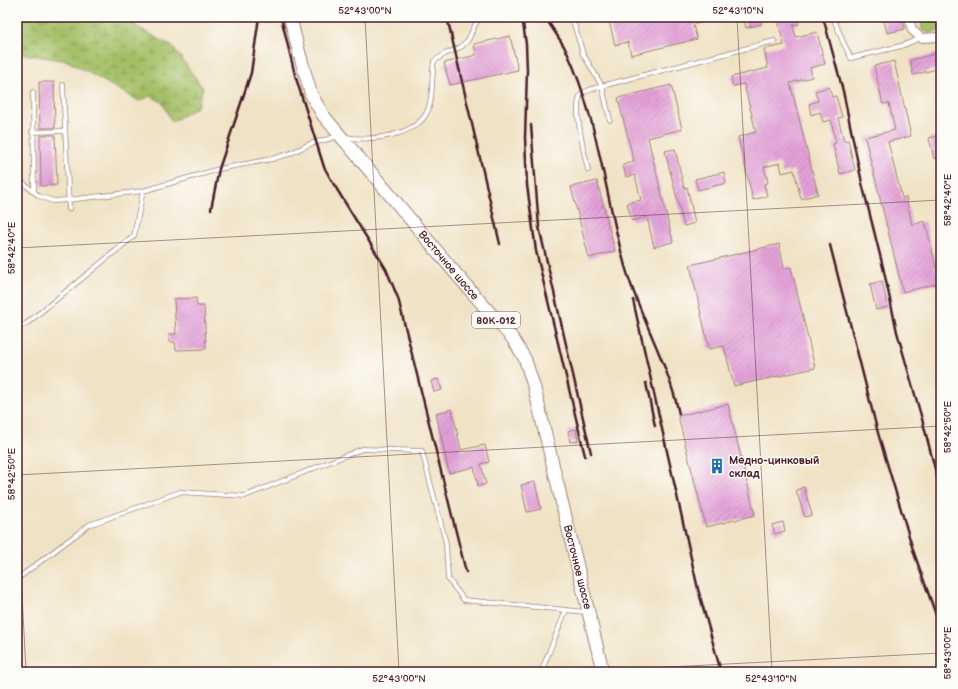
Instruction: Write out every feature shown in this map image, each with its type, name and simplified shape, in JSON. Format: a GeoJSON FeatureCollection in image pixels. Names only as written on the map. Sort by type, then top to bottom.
{"type":"FeatureCollection","features":[{"type":"Feature","properties":{"kind":"main road","name":"Восточное шоссе"},"geometry":{"type":"LineString","coordinates":[[290,17],[311,94],[322,115],[513,340],[525,359],[534,387],[603,672]]}},
{"type":"Feature","properties":{"kind":"street"},"geometry":{"type":"LineString","coordinates":[[909,17],[912,30],[921,38],[941,37]]}},
{"type":"Feature","properties":{"kind":"lane"},"geometry":{"type":"LineString","coordinates":[[17,178],[39,196],[52,201],[68,200],[143,191],[219,169],[272,159],[289,154],[310,144],[341,136],[354,139],[402,133],[420,122],[425,117],[428,109],[434,62],[445,54],[461,47],[468,40],[477,17]]}},
{"type":"Feature","properties":{"kind":"lane"},"geometry":{"type":"LineString","coordinates":[[572,17],[583,54],[602,86],[610,120]]}},
{"type":"Feature","properties":{"kind":"lane"},"geometry":{"type":"LineString","coordinates":[[833,17],[851,58],[901,46],[921,38]]}},
{"type":"Feature","properties":{"kind":"lane"},"geometry":{"type":"LineString","coordinates":[[588,170],[577,113],[578,98],[582,93],[602,86],[774,40]]}},
{"type":"Feature","properties":{"kind":"lane"},"geometry":{"type":"LineString","coordinates":[[63,85],[64,131],[69,209]]}},
{"type":"Feature","properties":{"kind":"lane"},"geometry":{"type":"LineString","coordinates":[[33,92],[32,132],[34,192]]}},
{"type":"Feature","properties":{"kind":"lane"},"geometry":{"type":"LineString","coordinates":[[32,132],[64,131]]}},
{"type":"Feature","properties":{"kind":"lane"},"geometry":{"type":"LineString","coordinates":[[17,327],[26,324],[134,236],[143,191]]}},
{"type":"Feature","properties":{"kind":"lane"},"geometry":{"type":"LineString","coordinates":[[17,579],[89,525],[180,492],[245,496],[362,449],[422,451],[446,543],[448,579],[464,600],[589,612]]}},
{"type":"Feature","properties":{"kind":"lane"},"geometry":{"type":"LineString","coordinates":[[541,672],[566,610]]}},
{"type":"Feature","properties":{"kind":"green space"},"geometry":{"type":"Polygon","coordinates":[[[17,17],[120,17],[173,47],[203,88],[197,107],[172,122],[162,102],[150,96],[139,101],[68,61],[17,53],[17,17]]]}},
{"type":"Feature","properties":{"kind":"green space"},"geometry":{"type":"Polygon","coordinates":[[[921,17],[941,17],[941,30],[929,33],[922,30],[921,17]]]}},
{"type":"Feature","properties":{"kind":"building"},"geometry":{"type":"Polygon","coordinates":[[[608,17],[714,17],[715,19],[693,25],[697,39],[631,55],[628,42],[615,45],[608,17]]]}},
{"type":"Feature","properties":{"kind":"building"},"geometry":{"type":"Polygon","coordinates":[[[743,17],[759,17],[761,24],[746,28],[743,17]]]}},
{"type":"Feature","properties":{"kind":"building"},"geometry":{"type":"Polygon","coordinates":[[[777,17],[797,17],[799,24],[793,25],[796,37],[817,32],[825,64],[810,68],[812,77],[790,83],[818,194],[801,199],[794,170],[782,173],[780,163],[764,167],[768,183],[764,184],[767,196],[753,200],[738,137],[756,132],[744,84],[733,86],[731,77],[768,68],[764,49],[784,45],[777,17]]]}},
{"type":"Feature","properties":{"kind":"building"},"geometry":{"type":"Polygon","coordinates":[[[883,17],[902,17],[905,29],[887,33],[883,17]]]}},
{"type":"Feature","properties":{"kind":"building"},"geometry":{"type":"Polygon","coordinates":[[[510,36],[518,70],[450,85],[444,63],[476,55],[474,44],[510,36]]]}},
{"type":"Feature","properties":{"kind":"building"},"geometry":{"type":"Polygon","coordinates":[[[939,53],[941,68],[913,75],[910,60],[939,53]]]}},
{"type":"Feature","properties":{"kind":"building"},"geometry":{"type":"Polygon","coordinates":[[[894,61],[911,136],[888,142],[902,198],[906,197],[912,225],[925,221],[940,283],[903,292],[865,137],[895,130],[889,103],[883,104],[874,66],[894,61]]]}},
{"type":"Feature","properties":{"kind":"building"},"geometry":{"type":"Polygon","coordinates":[[[39,82],[54,82],[55,128],[40,128],[39,82]]]}},
{"type":"Feature","properties":{"kind":"building"},"geometry":{"type":"Polygon","coordinates":[[[671,85],[682,129],[648,138],[673,242],[654,247],[647,217],[632,221],[627,203],[641,200],[635,175],[626,177],[623,165],[634,162],[618,98],[671,85]]]}},
{"type":"Feature","properties":{"kind":"building"},"geometry":{"type":"Polygon","coordinates":[[[829,87],[832,97],[836,96],[842,117],[838,118],[844,141],[848,140],[855,170],[840,174],[833,144],[836,143],[831,120],[823,122],[820,112],[811,115],[809,104],[818,101],[815,91],[829,87]]]}},
{"type":"Feature","properties":{"kind":"building"},"geometry":{"type":"Polygon","coordinates":[[[41,135],[55,135],[57,185],[41,186],[41,135]]]}},
{"type":"Feature","properties":{"kind":"building"},"geometry":{"type":"Polygon","coordinates":[[[941,135],[941,157],[934,159],[929,138],[941,135]]]}},
{"type":"Feature","properties":{"kind":"building"},"geometry":{"type":"Polygon","coordinates":[[[675,149],[684,188],[687,187],[695,223],[684,226],[665,151],[675,149]]]}},
{"type":"Feature","properties":{"kind":"building"},"geometry":{"type":"Polygon","coordinates":[[[724,172],[726,183],[698,190],[695,179],[724,172]]]}},
{"type":"Feature","properties":{"kind":"building"},"geometry":{"type":"Polygon","coordinates":[[[597,181],[615,251],[589,258],[571,187],[597,181]]]}},
{"type":"Feature","properties":{"kind":"building"},"geometry":{"type":"Polygon","coordinates":[[[779,244],[784,268],[791,267],[815,368],[734,386],[724,346],[709,349],[690,265],[779,244]]]}},
{"type":"Feature","properties":{"kind":"building"},"geometry":{"type":"Polygon","coordinates":[[[882,281],[888,307],[876,310],[870,284],[882,281]]]}},
{"type":"Feature","properties":{"kind":"building"},"geometry":{"type":"Polygon","coordinates":[[[196,298],[197,306],[204,306],[206,349],[176,350],[175,342],[169,342],[169,334],[176,334],[174,299],[196,298]]]}},
{"type":"Feature","properties":{"kind":"building"},"geometry":{"type":"Polygon","coordinates":[[[438,379],[442,390],[434,392],[431,381],[438,379]]]}},
{"type":"Feature","properties":{"kind":"building","name":"Медно-цинковый склад"},"geometry":{"type":"Polygon","coordinates":[[[728,404],[755,515],[706,527],[678,416],[728,404]]]}},
{"type":"Feature","properties":{"kind":"building"},"geometry":{"type":"Polygon","coordinates":[[[452,409],[461,450],[485,445],[489,462],[481,464],[486,484],[478,486],[474,467],[449,473],[436,413],[452,409]]]}},
{"type":"Feature","properties":{"kind":"building"},"geometry":{"type":"Polygon","coordinates":[[[576,429],[578,441],[570,442],[568,431],[576,429]]]}},
{"type":"Feature","properties":{"kind":"building"},"geometry":{"type":"Polygon","coordinates":[[[535,482],[541,509],[527,512],[521,485],[535,482]]]}},
{"type":"Feature","properties":{"kind":"building"},"geometry":{"type":"Polygon","coordinates":[[[804,487],[812,515],[805,517],[796,490],[804,487]]]}},
{"type":"Feature","properties":{"kind":"building"},"geometry":{"type":"Polygon","coordinates":[[[783,522],[785,531],[775,534],[772,525],[783,522]]]}},
{"type":"Feature","properties":{"kind":"railway"},"geometry":{"type":"LineString","coordinates":[[211,209],[219,169],[251,73],[259,17]]}},
{"type":"Feature","properties":{"kind":"railway"},"geometry":{"type":"LineString","coordinates":[[281,17],[295,75],[324,167],[386,269],[398,298],[466,572]]}},
{"type":"Feature","properties":{"kind":"railway"},"geometry":{"type":"LineString","coordinates":[[447,17],[500,244]]}},
{"type":"Feature","properties":{"kind":"railway"},"geometry":{"type":"LineString","coordinates":[[522,17],[526,44],[527,70],[525,138],[527,185],[536,251],[585,456]]}},
{"type":"Feature","properties":{"kind":"railway"},"geometry":{"type":"LineString","coordinates":[[545,17],[566,50],[586,102],[625,266],[638,303],[668,376],[679,414]]}},
{"type":"Feature","properties":{"kind":"railway"},"geometry":{"type":"LineString","coordinates":[[823,17],[843,91],[862,183],[883,267],[897,332],[941,492]]}},
{"type":"Feature","properties":{"kind":"railway"},"geometry":{"type":"LineString","coordinates":[[531,125],[539,227],[591,453]]}},
{"type":"Feature","properties":{"kind":"railway"},"geometry":{"type":"LineString","coordinates":[[830,245],[878,433],[914,553],[941,629]]}},
{"type":"Feature","properties":{"kind":"railway"},"geometry":{"type":"LineString","coordinates":[[633,300],[698,589],[721,672]]}},
{"type":"Feature","properties":{"kind":"railway"},"geometry":{"type":"LineString","coordinates":[[646,383],[655,426]]}},
{"type":"Feature","properties":{"kind":"place","name":"Медно-цинковый склад"},"geometry":{"type":"Point","coordinates":[717,466]}}]}
